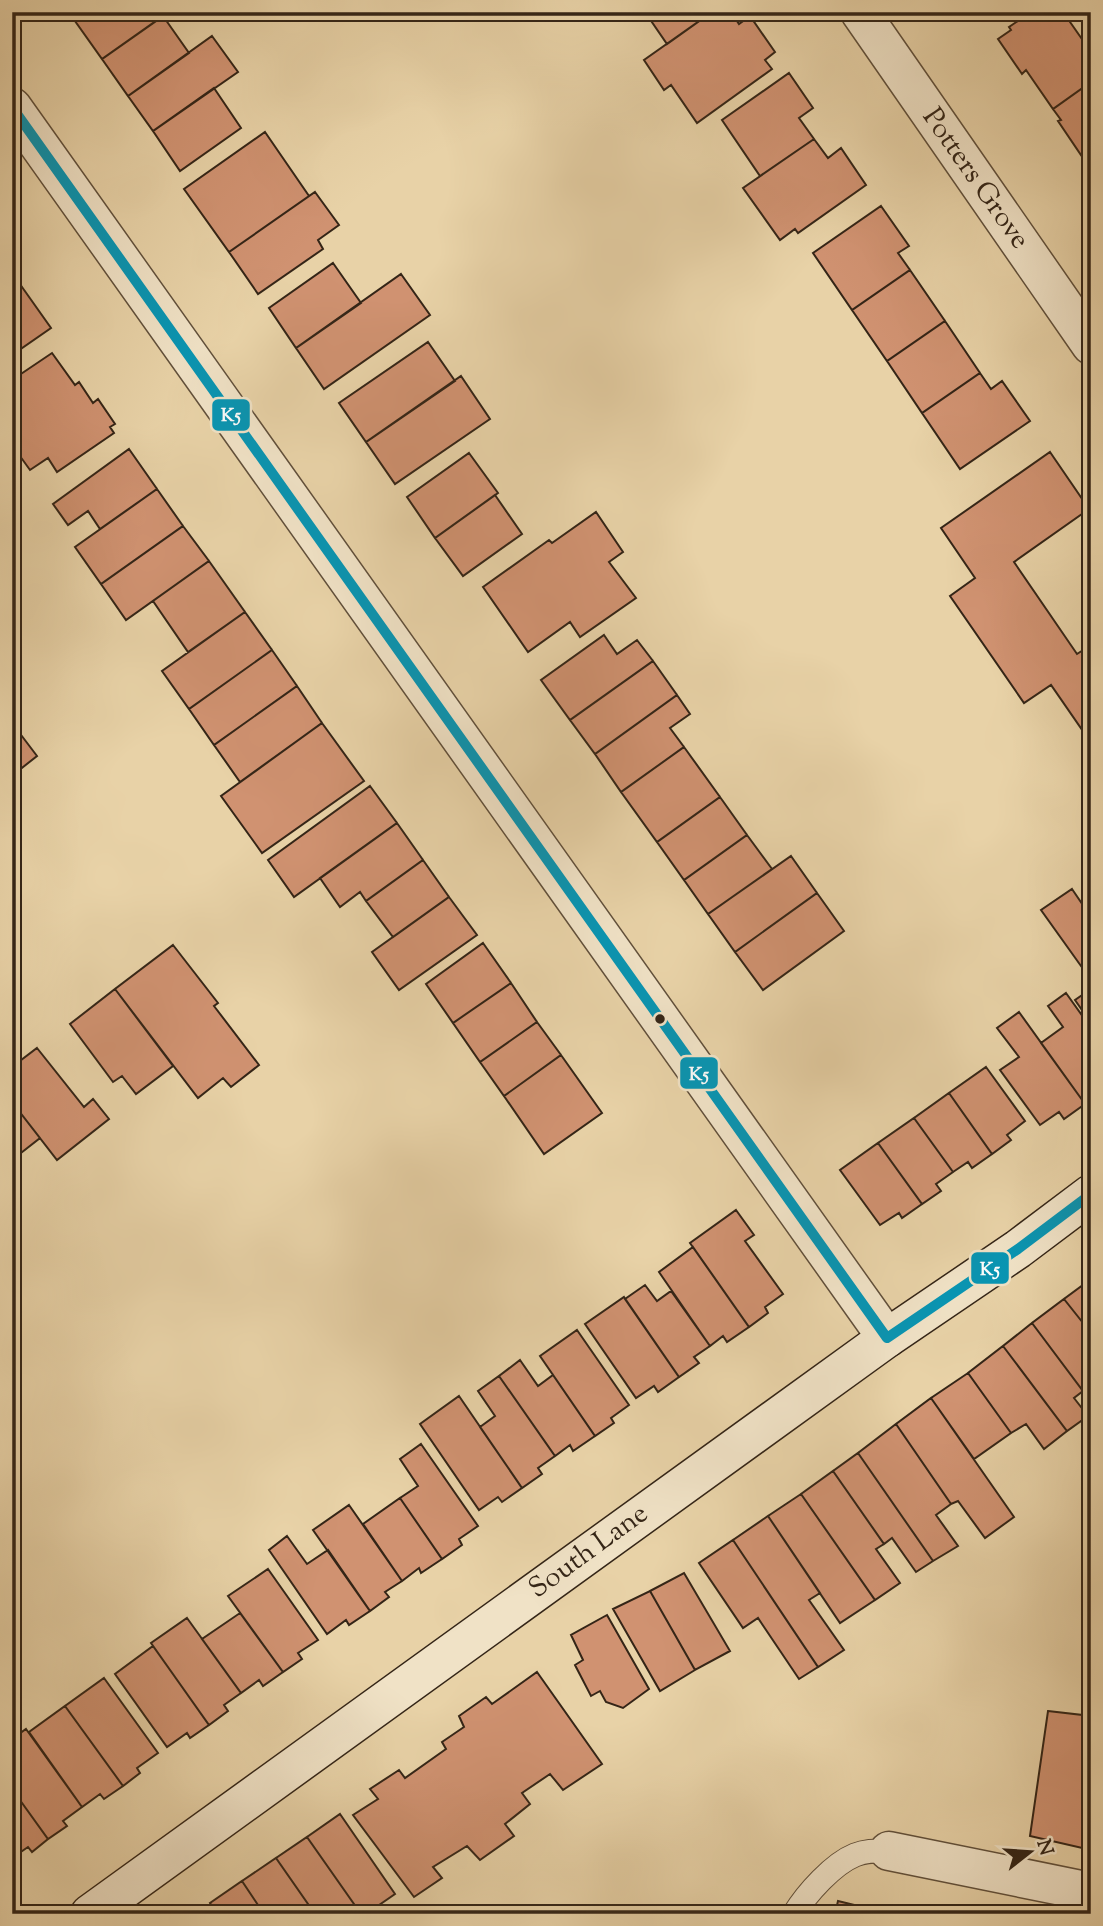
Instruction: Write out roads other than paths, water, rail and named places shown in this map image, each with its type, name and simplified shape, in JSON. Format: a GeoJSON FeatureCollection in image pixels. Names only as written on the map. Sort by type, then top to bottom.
{"type":"FeatureCollection","features":[{"type":"Feature","properties":{"kind":"street","name":"Potters Grove"},"geometry":{"type":"LineString","coordinates":[[860,12],[1091,345]]}},
{"type":"Feature","properties":{"kind":"street"},"geometry":{"type":"LineString","coordinates":[[12,107],[887,1338]]}},
{"type":"Feature","properties":{"kind":"street","name":"South Lane"},"geometry":{"type":"LineString","coordinates":[[96,1912],[887,1338],[1017,1250],[1091,1194]]}},
{"type":"Feature","properties":{"kind":"street"},"geometry":{"type":"LineString","coordinates":[[889,1851],[1091,1892]]}},
{"type":"Feature","properties":{"kind":"lane"},"geometry":{"type":"LineString","coordinates":[[794,1914],[813,1889],[835,1868],[854,1855],[872,1850],[889,1851]]}}]}
